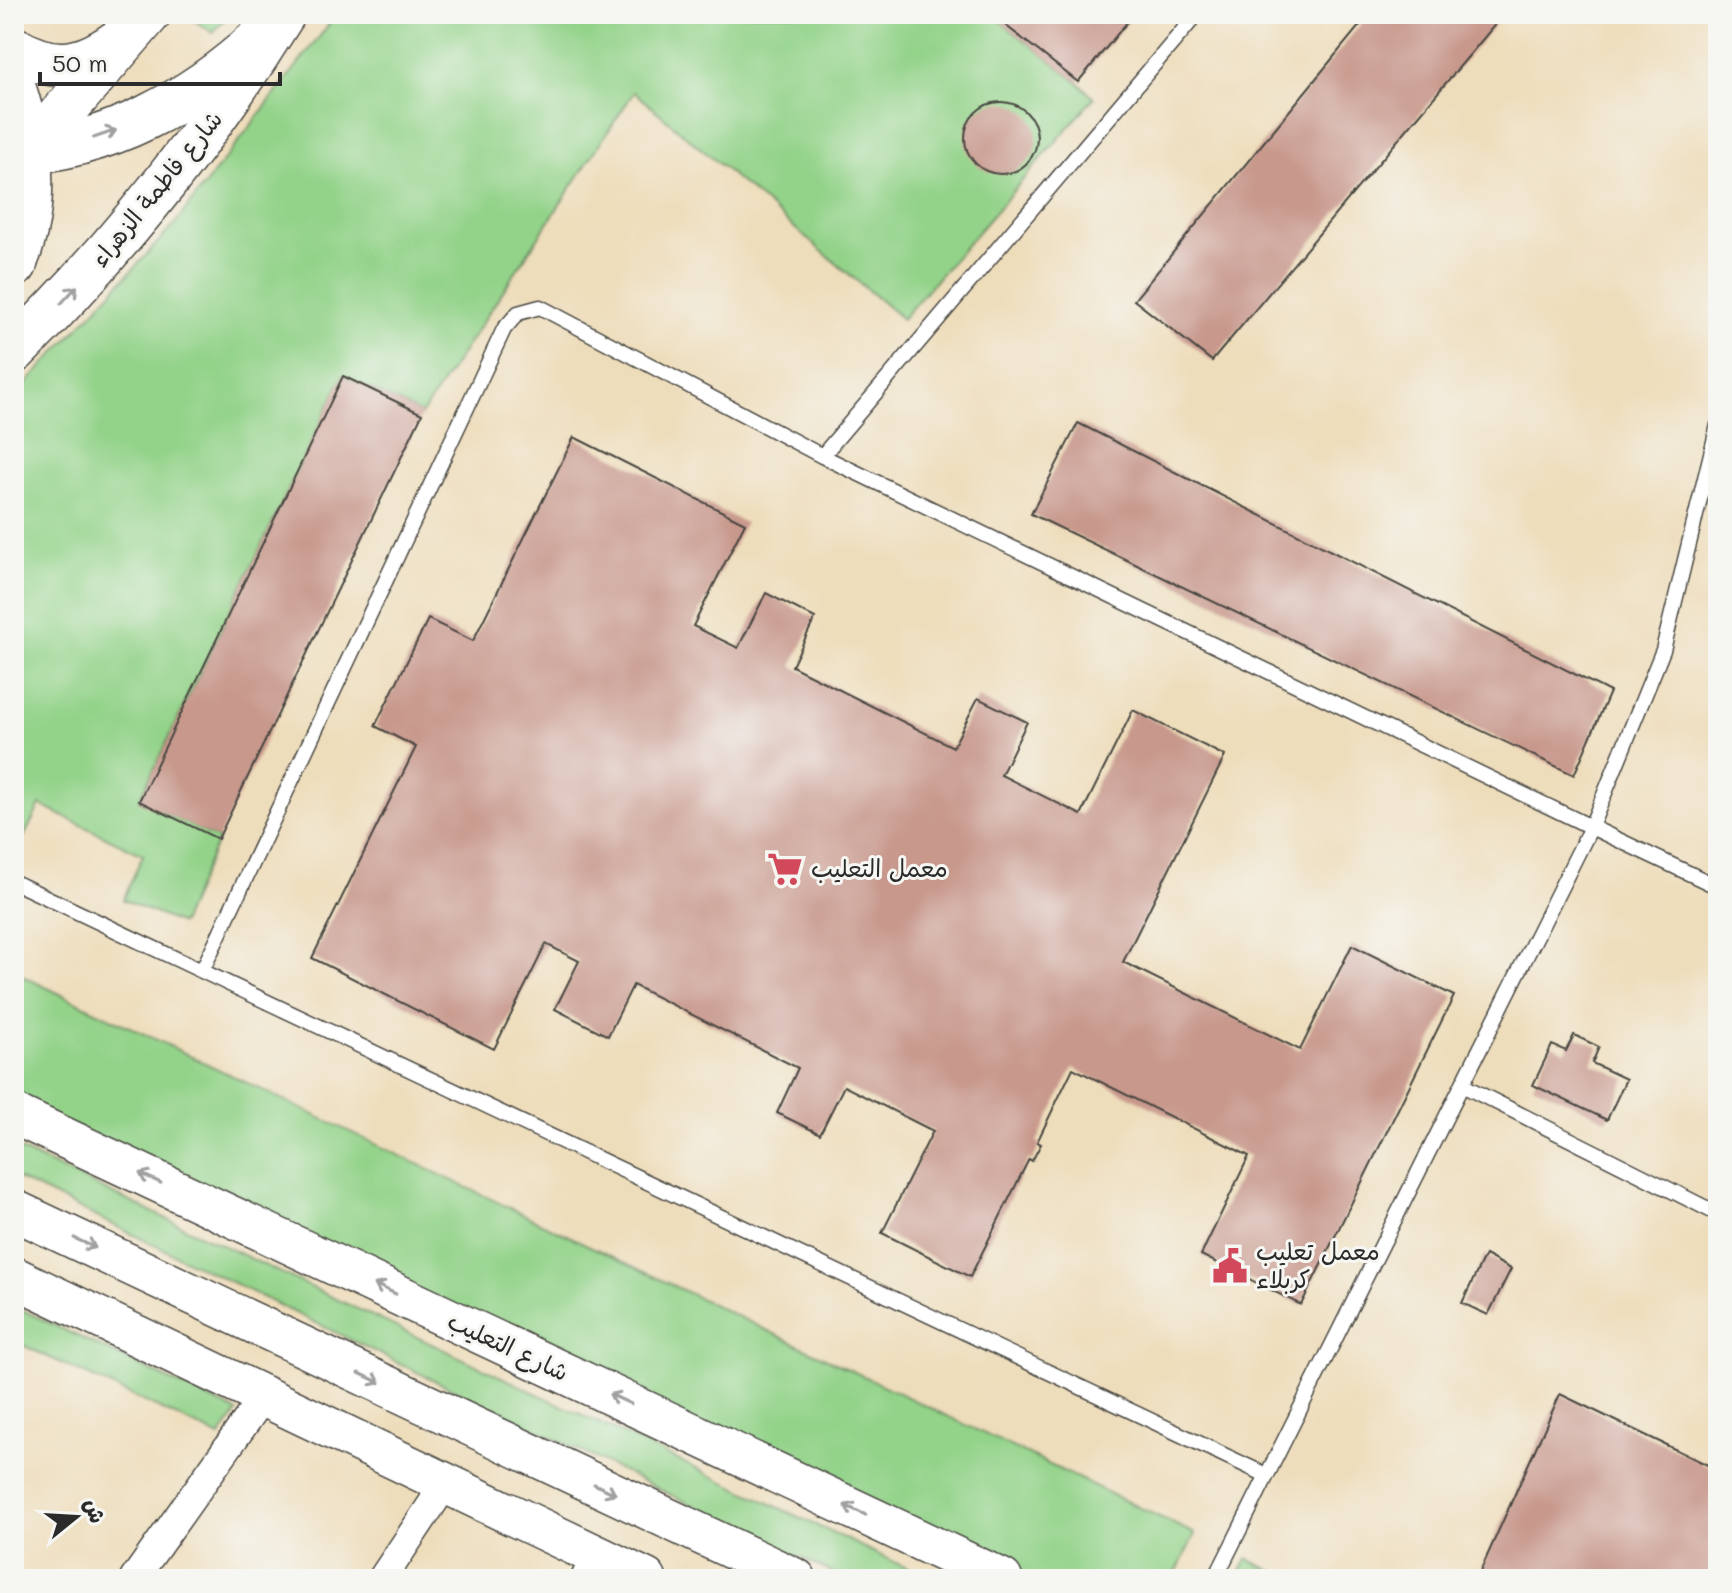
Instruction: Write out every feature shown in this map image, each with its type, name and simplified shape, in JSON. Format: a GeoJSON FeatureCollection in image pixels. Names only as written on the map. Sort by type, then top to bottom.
{"type":"FeatureCollection","features":[{"type":"Feature","properties":{"kind":"main road"},"geometry":{"type":"LineString","coordinates":[[19,158],[92,139],[133,124],[178,101],[227,68],[260,39],[282,14]]}},
{"type":"Feature","properties":{"kind":"main road","name":"شارع فاطمة الزهراء"},"geometry":{"type":"LineString","coordinates":[[14,351],[127,230],[202,136],[282,14]]}},
{"type":"Feature","properties":{"kind":"main road"},"geometry":{"type":"LineString","coordinates":[[19,158],[145,17]]}},
{"type":"Feature","properties":{"kind":"main road"},"geometry":{"type":"LineString","coordinates":[[14,49],[46,64],[65,65],[102,52],[145,17]]}},
{"type":"Feature","properties":{"kind":"main road"},"geometry":{"type":"LineString","coordinates":[[14,89],[23,120],[19,158],[28,215],[14,264]]}},
{"type":"Feature","properties":{"kind":"main road"},"geometry":{"type":"LineString","coordinates":[[14,241],[14,264]]}},
{"type":"Feature","properties":{"kind":"main road","name":"شارع التعليب"},"geometry":{"type":"LineString","coordinates":[[14,1114],[1002,1579]]}},
{"type":"Feature","properties":{"kind":"main road"},"geometry":{"type":"LineString","coordinates":[[14,1210],[796,1579]]}},
{"type":"Feature","properties":{"kind":"main road"},"geometry":{"type":"LineString","coordinates":[[14,1277],[446,1483],[584,1566],[646,1579]]}},
{"type":"Feature","properties":{"kind":"main road"},"geometry":{"type":"LineString","coordinates":[[264,1396],[299,1345]]}},
{"type":"Feature","properties":{"kind":"main road"},"geometry":{"type":"LineString","coordinates":[[916,1539],[925,1552],[927,1579]]}},
{"type":"Feature","properties":{"kind":"street"},"geometry":{"type":"LineString","coordinates":[[134,1579],[264,1396]]}},
{"type":"Feature","properties":{"kind":"street"},"geometry":{"type":"LineString","coordinates":[[382,1579],[446,1483]]}},
{"type":"Feature","properties":{"kind":"lane"},"geometry":{"type":"LineString","coordinates":[[822,456],[1197,14]]}},
{"type":"Feature","properties":{"kind":"lane"},"geometry":{"type":"LineString","coordinates":[[202,971],[504,329],[518,313],[540,307],[822,456],[1718,887]]}},
{"type":"Feature","properties":{"kind":"lane"},"geometry":{"type":"LineString","coordinates":[[1215,1579],[1591,827],[1663,650],[1718,425]]}},
{"type":"Feature","properties":{"kind":"lane"},"geometry":{"type":"LineString","coordinates":[[14,882],[1266,1475]]}},
{"type":"Feature","properties":{"kind":"lane"},"geometry":{"type":"LineString","coordinates":[[1462,1085],[1718,1214]]}},
{"type":"Feature","properties":{"kind":"green space"},"geometry":{"type":"Polygon","coordinates":[[[185,14],[229,14],[213,33],[185,14]]]}},
{"type":"Feature","properties":{"kind":"green space"},"geometry":{"type":"Polygon","coordinates":[[[337,14],[1005,14],[1000,21],[1094,98],[902,319],[634,92],[422,414],[343,376],[139,800],[218,839],[181,924],[123,900],[143,855],[40,805],[14,857],[14,397],[173,226],[337,14]]]}},
{"type":"Feature","properties":{"kind":"green space"},"geometry":{"type":"Polygon","coordinates":[[[14,972],[1195,1534],[1173,1579],[1025,1579],[14,1103],[14,972]]]}},
{"type":"Feature","properties":{"kind":"green space"},"geometry":{"type":"Polygon","coordinates":[[[14,1147],[909,1569],[903,1579],[845,1579],[14,1177],[14,1147]]]}},
{"type":"Feature","properties":{"kind":"green space"},"geometry":{"type":"Polygon","coordinates":[[[14,1306],[237,1412],[220,1437],[14,1341],[14,1306]]]}},
{"type":"Feature","properties":{"kind":"green space"},"geometry":{"type":"Polygon","coordinates":[[[1247,1559],[1290,1579],[1237,1579],[1247,1559]]]}},
{"type":"Feature","properties":{"kind":"building"},"geometry":{"type":"Polygon","coordinates":[[[1005,14],[1134,14],[1078,82],[1000,21],[1005,14]]]}},
{"type":"Feature","properties":{"kind":"building"},"geometry":{"type":"Polygon","coordinates":[[[1369,14],[1504,14],[1212,361],[1134,300],[1369,14]]]}},
{"type":"Feature","properties":{"kind":"building"},"geometry":{"type":"Polygon","coordinates":[[[1008,102],[1027,112],[1035,124],[1035,152],[1027,164],[1015,172],[994,174],[975,164],[967,152],[965,131],[975,112],[987,104],[1008,102]]]}},
{"type":"Feature","properties":{"kind":"building"},"geometry":{"type":"Polygon","coordinates":[[[343,376],[422,414],[218,839],[139,801],[343,376]]]}},
{"type":"Feature","properties":{"kind":"building"},"geometry":{"type":"Polygon","coordinates":[[[1078,423],[1610,692],[1574,775],[1031,514],[1078,423]]]}},
{"type":"Feature","properties":{"kind":"building"},"geometry":{"type":"Polygon","coordinates":[[[574,437],[745,523],[693,626],[738,648],[766,593],[815,618],[792,666],[953,747],[978,698],[1027,722],[1001,775],[1081,815],[1133,710],[1225,756],[1123,962],[1300,1050],[1352,945],[1454,996],[1301,1305],[1201,1255],[1249,1156],[1073,1068],[1037,1142],[1041,1144],[1032,1161],[1029,1159],[970,1277],[882,1233],[933,1131],[844,1086],[820,1134],[777,1113],[798,1068],[633,985],[608,1036],[555,1009],[579,961],[546,944],[494,1049],[312,958],[416,747],[375,726],[428,619],[473,641],[574,437]]]}},
{"type":"Feature","properties":{"kind":"building"},"geometry":{"type":"Polygon","coordinates":[[[1574,1035],[1599,1047],[1592,1063],[1626,1079],[1607,1120],[1533,1085],[1552,1045],[1566,1051],[1574,1035]]]}},
{"type":"Feature","properties":{"kind":"building"},"geometry":{"type":"Polygon","coordinates":[[[1485,1255],[1511,1269],[1488,1315],[1462,1303],[1485,1255]]]}},
{"type":"Feature","properties":{"kind":"building"},"geometry":{"type":"Polygon","coordinates":[[[1560,1394],[1718,1470],[1717,1579],[1490,1579],[1479,1574],[1560,1394]]]}},
{"type":"Feature","properties":{"kind":"place","name":"معمل التعليب"},"geometry":{"type":"Point","coordinates":[785,869]}},
{"type":"Feature","properties":{"kind":"place","name":"معمل تعليب كربلاء"},"geometry":{"type":"Point","coordinates":[1230,1266]}}]}
